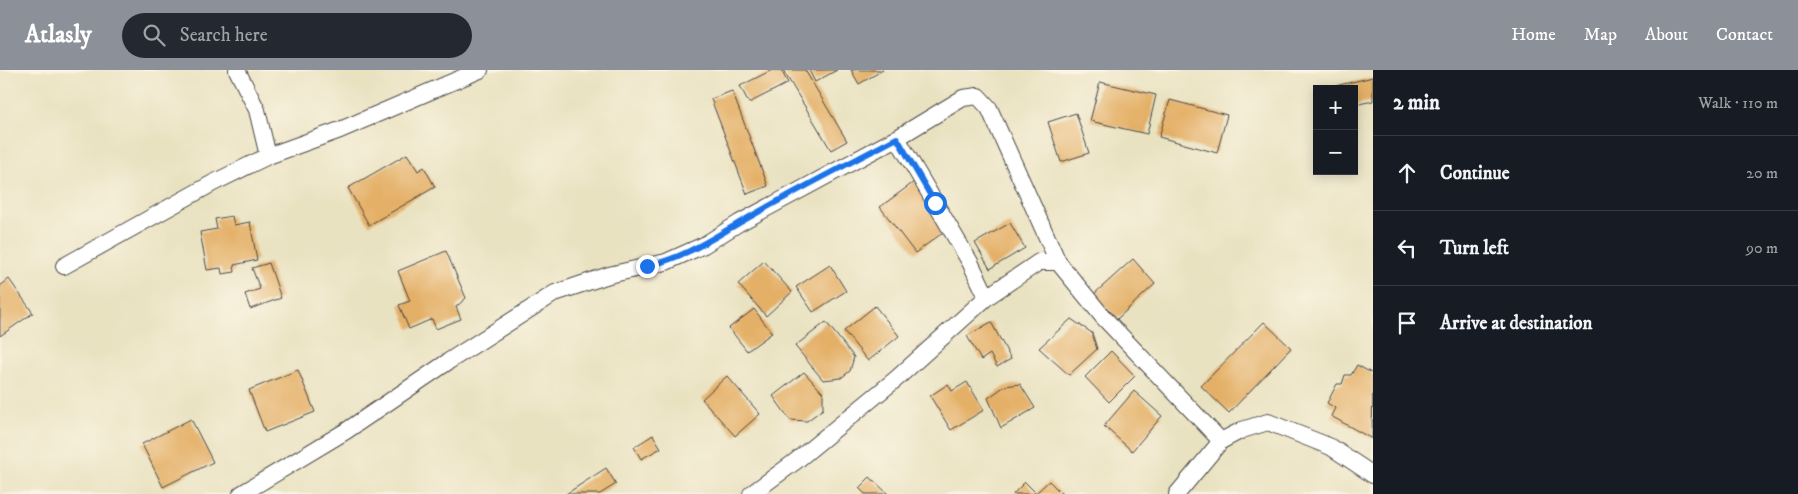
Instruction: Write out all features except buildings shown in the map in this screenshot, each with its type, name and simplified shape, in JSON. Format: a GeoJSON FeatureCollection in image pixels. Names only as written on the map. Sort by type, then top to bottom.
{"type":"FeatureCollection","features":[{"type":"Feature","properties":{"kind":"street"},"geometry":{"type":"LineString","coordinates":[[237,70],[258,110],[268,156]]}},
{"type":"Feature","properties":{"kind":"street"},"geometry":{"type":"LineString","coordinates":[[64,266],[213,183],[268,156],[340,130],[480,70]]}},
{"type":"Feature","properties":{"kind":"street"},"geometry":{"type":"LineString","coordinates":[[241,494],[346,431],[448,361],[555,293],[608,275],[666,262],[704,245],[739,223],[897,138],[963,98],[978,96],[988,108],[1058,262],[1103,317],[1221,441]]}},
{"type":"Feature","properties":{"kind":"street"},"geometry":{"type":"LineString","coordinates":[[897,138],[970,262],[987,297]]}},
{"type":"Feature","properties":{"kind":"street"},"geometry":{"type":"LineString","coordinates":[[751,494],[796,461],[896,380],[987,297],[1039,262],[1058,262]]}},
{"type":"Feature","properties":{"kind":"street"},"geometry":{"type":"LineString","coordinates":[[1177,494],[1221,441],[1242,430],[1268,422],[1331,447],[1373,475]]}},
{"type":"Feature","properties":{"kind":"route"},"geometry":{"type":"LineString","coordinates":[[647,266],[666,262],[704,245],[739,223],[897,138],[935,203]]}}]}
